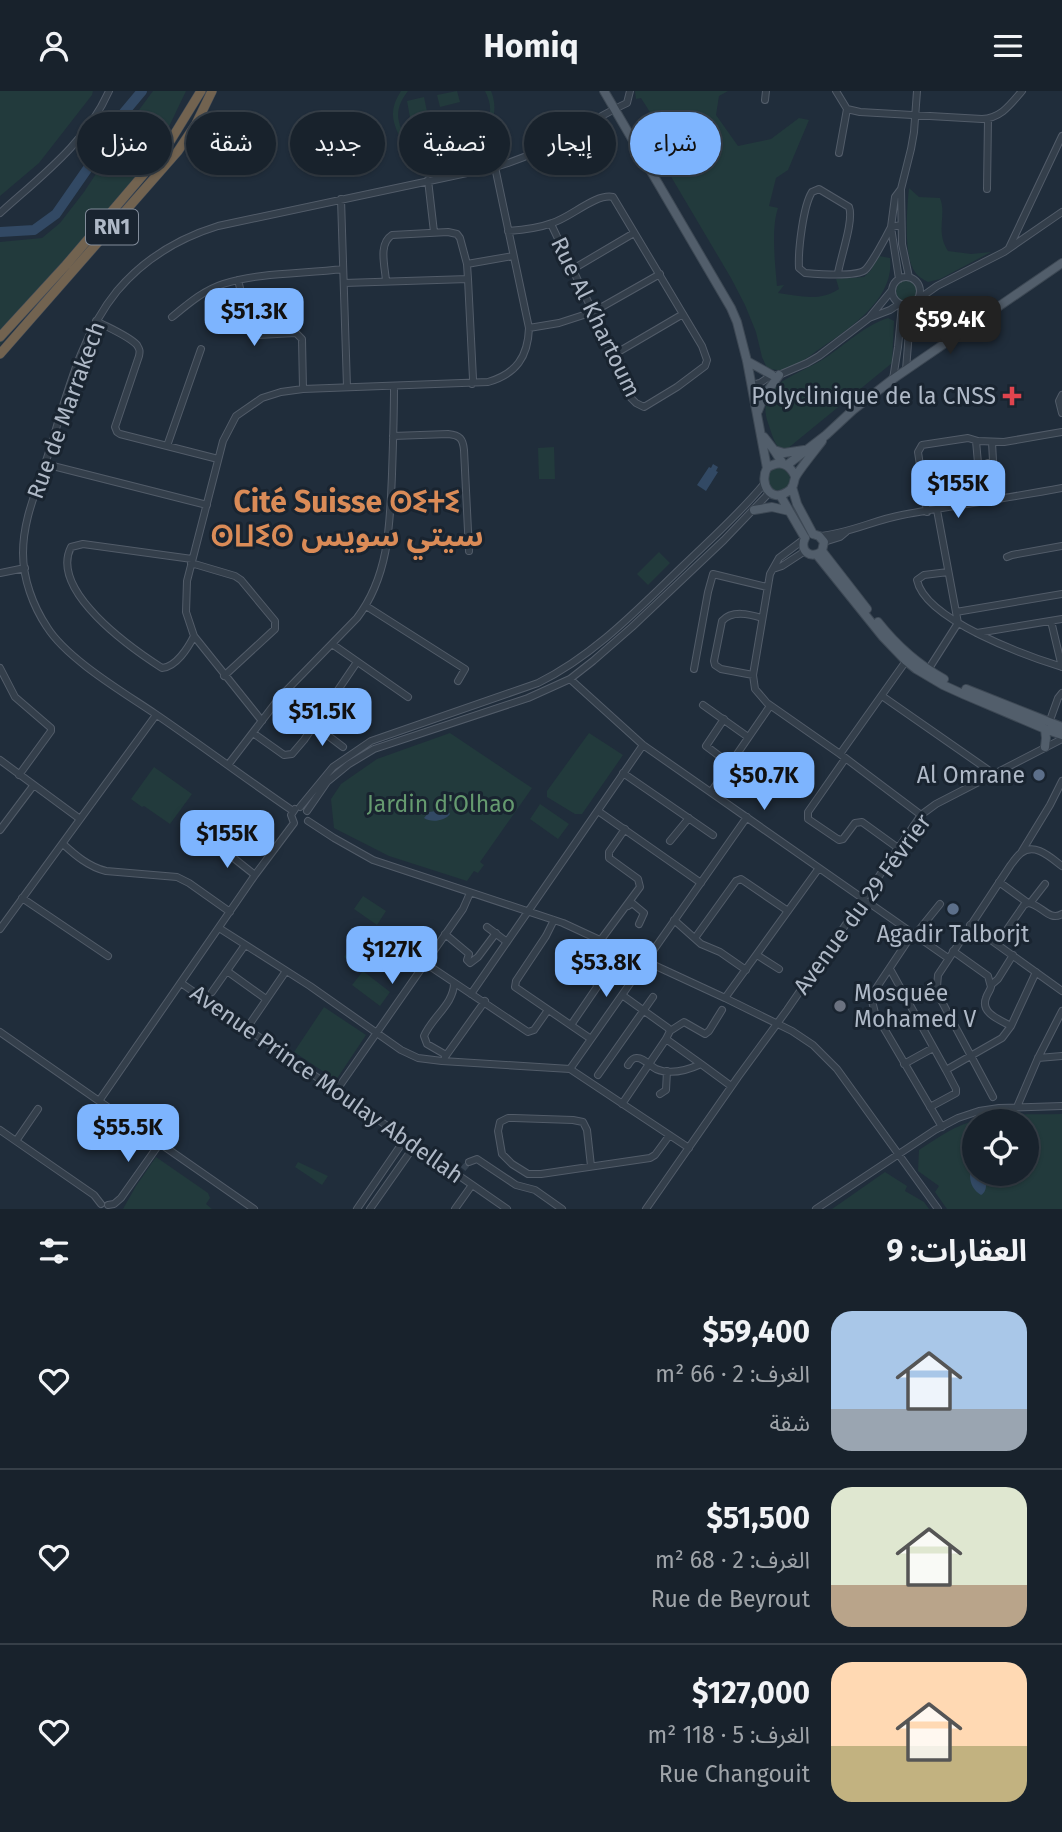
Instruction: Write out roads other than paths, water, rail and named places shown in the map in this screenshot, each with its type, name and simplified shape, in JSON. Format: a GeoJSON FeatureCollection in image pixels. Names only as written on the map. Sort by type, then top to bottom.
{"type":"FeatureCollection","features":[{"type":"Feature","properties":{"kind":"highway","name":"RN1"},"geometry":{"type":"LineString","coordinates":[[0,337],[166,148],[201,91]]}},
{"type":"Feature","properties":{"kind":"highway","name":"RN1"},"geometry":{"type":"LineString","coordinates":[[0,354],[178,151],[196,124],[212,91]]}},
{"type":"Feature","properties":{"kind":"main road"},"geometry":{"type":"LineString","coordinates":[[604,91],[731,308],[741,336],[763,436],[767,468],[764,484],[770,492],[780,495],[787,493],[792,488],[795,476],[827,435]]}},
{"type":"Feature","properties":{"kind":"main road"},"geometry":{"type":"LineString","coordinates":[[767,468],[773,464],[785,464],[807,450],[892,379],[1062,263]]}},
{"type":"Feature","properties":{"kind":"main road"},"geometry":{"type":"LineString","coordinates":[[747,361],[775,375],[758,414]]}},
{"type":"Feature","properties":{"kind":"main road"},"geometry":{"type":"LineString","coordinates":[[763,436],[795,476]]}},
{"type":"Feature","properties":{"kind":"main road"},"geometry":{"type":"LineString","coordinates":[[774,450],[784,453],[807,450]]}},
{"type":"Feature","properties":{"kind":"main road"},"geometry":{"type":"LineString","coordinates":[[792,488],[815,542],[883,637],[906,661],[943,685],[1047,726],[1062,726]]}},
{"type":"Feature","properties":{"kind":"main road"},"geometry":{"type":"LineString","coordinates":[[780,495],[789,511],[896,644],[928,670],[1047,726],[1062,737]]}},
{"type":"Feature","properties":{"kind":"main road"},"geometry":{"type":"LineString","coordinates":[[754,510],[772,507],[789,511]]}},
{"type":"Feature","properties":{"kind":"main road"},"geometry":{"type":"LineString","coordinates":[[805,551],[810,555],[815,542]]}},
{"type":"Feature","properties":{"kind":"main road"},"geometry":{"type":"LineString","coordinates":[[1045,747],[1047,726]]}},
{"type":"Feature","properties":{"kind":"street"},"geometry":{"type":"LineString","coordinates":[[0,213],[75,144],[108,91]]}},
{"type":"Feature","properties":{"kind":"street"},"geometry":{"type":"LineString","coordinates":[[615,109],[627,103],[630,91]]}},
{"type":"Feature","properties":{"kind":"street"},"geometry":{"type":"LineString","coordinates":[[765,100],[766,91]]}},
{"type":"Feature","properties":{"kind":"street"},"geometry":{"type":"LineString","coordinates":[[836,91],[848,109],[868,114],[988,119],[1001,113],[1022,91]]}},
{"type":"Feature","properties":{"kind":"street"},"geometry":{"type":"LineString","coordinates":[[838,273],[851,210],[819,189],[809,196],[799,268],[805,273],[851,275],[864,271],[885,241],[891,227],[895,197],[901,188],[909,161],[917,91]]}},
{"type":"Feature","properties":{"kind":"street","name":"Rue de Marrakech"},"geometry":{"type":"LineString","coordinates":[[510,162],[548,147],[615,109]]}},
{"type":"Feature","properties":{"kind":"street"},"geometry":{"type":"LineString","coordinates":[[839,153],[848,109]]}},
{"type":"Feature","properties":{"kind":"street"},"geometry":{"type":"LineString","coordinates":[[987,189],[988,119]]}},
{"type":"Feature","properties":{"kind":"street"},"geometry":{"type":"LineString","coordinates":[[1009,249],[1062,136]]}},
{"type":"Feature","properties":{"kind":"street","name":"Rue de Marrakech"},"geometry":{"type":"LineString","coordinates":[[300,810],[156,715],[88,667],[55,638],[47,628],[29,590],[23,555],[26,517],[81,354],[96,321],[107,303],[148,261],[182,239],[218,226],[454,175]]}},
{"type":"Feature","properties":{"kind":"street"},"geometry":{"type":"LineString","coordinates":[[262,721],[194,636],[186,612],[187,581],[218,459],[229,429],[243,410],[262,398],[281,392],[347,387],[472,384],[508,375],[517,366],[528,341],[529,328],[497,175]]}},
{"type":"Feature","properties":{"kind":"street"},"geometry":{"type":"LineString","coordinates":[[428,180],[434,232]]}},
{"type":"Feature","properties":{"kind":"street"},"geometry":{"type":"LineString","coordinates":[[901,188],[902,244],[909,277],[918,283],[937,286]]}},
{"type":"Feature","properties":{"kind":"street"},"geometry":{"type":"LineString","coordinates":[[508,231],[551,224],[609,195],[617,201],[683,314],[613,355]]}},
{"type":"Feature","properties":{"kind":"street"},"geometry":{"type":"LineString","coordinates":[[341,199],[347,387]]}},
{"type":"Feature","properties":{"kind":"street"},"geometry":{"type":"LineString","coordinates":[[869,318],[900,305],[911,305],[937,286],[1009,249],[1062,212]]}},
{"type":"Feature","properties":{"kind":"street","name":"Rue Al Khartoum"},"geometry":{"type":"LineString","coordinates":[[551,224],[631,398],[644,407],[677,387],[706,363],[702,346],[683,314]]}},
{"type":"Feature","properties":{"kind":"street"},"geometry":{"type":"LineString","coordinates":[[891,227],[901,225]]}},
{"type":"Feature","properties":{"kind":"street"},"geometry":{"type":"LineString","coordinates":[[891,227],[899,279]]}},
{"type":"Feature","properties":{"kind":"street"},"geometry":{"type":"LineString","coordinates":[[386,281],[384,248],[388,237],[434,232],[448,232],[458,236],[467,264],[472,384]]}},
{"type":"Feature","properties":{"kind":"street"},"geometry":{"type":"LineString","coordinates":[[573,269],[634,233]]}},
{"type":"Feature","properties":{"kind":"street"},"geometry":{"type":"LineString","coordinates":[[467,264],[513,256]]}},
{"type":"Feature","properties":{"kind":"street"},"geometry":{"type":"LineString","coordinates":[[172,317],[204,293],[223,283],[271,275],[343,269]]}},
{"type":"Feature","properties":{"kind":"street"},"geometry":{"type":"LineString","coordinates":[[529,328],[559,323],[593,312],[660,274]]}},
{"type":"Feature","properties":{"kind":"street"},"geometry":{"type":"LineString","coordinates":[[892,379],[898,347],[900,305],[892,295],[892,290],[899,279],[909,277]]}},
{"type":"Feature","properties":{"kind":"street"},"geometry":{"type":"LineString","coordinates":[[344,283],[468,279]]}},
{"type":"Feature","properties":{"kind":"street"},"geometry":{"type":"LineString","coordinates":[[239,280],[253,333],[296,333],[302,339],[303,389]]}},
{"type":"Feature","properties":{"kind":"street"},"geometry":{"type":"LineString","coordinates":[[918,283],[920,298]]}},
{"type":"Feature","properties":{"kind":"street"},"geometry":{"type":"LineString","coordinates":[[752,385],[819,356],[869,318],[892,290]]}},
{"type":"Feature","properties":{"kind":"street"},"geometry":{"type":"LineString","coordinates":[[906,370],[911,305]]}},
{"type":"Feature","properties":{"kind":"street"},"geometry":{"type":"LineString","coordinates":[[96,321],[132,341],[139,351],[116,427],[117,432],[218,459]]}},
{"type":"Feature","properties":{"kind":"street"},"geometry":{"type":"LineString","coordinates":[[167,446],[201,349]]}},
{"type":"Feature","properties":{"kind":"street"},"geometry":{"type":"LineString","coordinates":[[228,765],[280,697],[366,606],[375,589],[388,542],[394,387]]}},
{"type":"Feature","properties":{"kind":"street"},"geometry":{"type":"LineString","coordinates":[[1062,395],[1059,401],[1062,413]]}},
{"type":"Feature","properties":{"kind":"street"},"geometry":{"type":"LineString","coordinates":[[927,512],[918,452],[922,445],[968,438],[992,442],[1042,437],[1062,432]]}},
{"type":"Feature","properties":{"kind":"street"},"geometry":{"type":"LineString","coordinates":[[393,436],[449,434],[460,438],[464,450],[468,551]]}},
{"type":"Feature","properties":{"kind":"street"},"geometry":{"type":"LineString","coordinates":[[976,441],[980,465]]}},
{"type":"Feature","properties":{"kind":"street"},"geometry":{"type":"LineString","coordinates":[[922,476],[986,465],[993,461],[992,442]]}},
{"type":"Feature","properties":{"kind":"street"},"geometry":{"type":"LineString","coordinates":[[45,464],[207,505]]}},
{"type":"Feature","properties":{"kind":"street"},"geometry":{"type":"LineString","coordinates":[[300,810],[332,767],[371,741],[538,683],[587,655],[726,525],[764,484]]}},
{"type":"Feature","properties":{"kind":"street"},"geometry":{"type":"LineString","coordinates":[[921,815],[843,756],[770,706],[755,689],[753,675],[767,587],[773,569],[779,558],[815,542],[840,537],[848,531],[887,518],[1062,488]]}},
{"type":"Feature","properties":{"kind":"street"},"geometry":{"type":"LineString","coordinates":[[99,1101],[294,823],[292,819],[327,782],[374,749],[528,698],[570,679],[701,562],[770,492]]}},
{"type":"Feature","properties":{"kind":"street"},"geometry":{"type":"LineString","coordinates":[[928,670],[958,623],[937,510]]}},
{"type":"Feature","properties":{"kind":"street"},"geometry":{"type":"LineString","coordinates":[[194,636],[175,662],[162,668],[89,610],[71,579],[67,560],[71,547],[83,544],[192,561],[241,580],[275,621],[275,629],[224,676]]}},
{"type":"Feature","properties":{"kind":"street"},"geometry":{"type":"LineString","coordinates":[[1007,557],[1062,546]]}},
{"type":"Feature","properties":{"kind":"street"},"geometry":{"type":"LineString","coordinates":[[773,569],[805,551]]}},
{"type":"Feature","properties":{"kind":"street"},"geometry":{"type":"LineString","coordinates":[[701,562],[713,574],[767,587]]}},
{"type":"Feature","properties":{"kind":"street"},"geometry":{"type":"LineString","coordinates":[[0,573],[25,568]]}},
{"type":"Feature","properties":{"kind":"street"},"geometry":{"type":"LineString","coordinates":[[948,572],[919,578],[920,589],[934,605],[975,633],[1062,667],[1051,621]]}},
{"type":"Feature","properties":{"kind":"street"},"geometry":{"type":"LineString","coordinates":[[694,669],[713,574]]}},
{"type":"Feature","properties":{"kind":"street"},"geometry":{"type":"LineString","coordinates":[[956,612],[1062,594]]}},
{"type":"Feature","properties":{"kind":"street"},"geometry":{"type":"LineString","coordinates":[[366,606],[465,669],[458,681]]}},
{"type":"Feature","properties":{"kind":"street"},"geometry":{"type":"LineString","coordinates":[[753,675],[721,669],[714,661],[725,617],[732,613],[762,618]]}},
{"type":"Feature","properties":{"kind":"street"},"geometry":{"type":"LineString","coordinates":[[975,633],[1062,619]]}},
{"type":"Feature","properties":{"kind":"street"},"geometry":{"type":"LineString","coordinates":[[332,645],[408,697]]}},
{"type":"Feature","properties":{"kind":"street"},"geometry":{"type":"LineString","coordinates":[[898,848],[862,822],[855,823],[839,841],[808,819],[808,813],[906,661]]}},
{"type":"Feature","properties":{"kind":"street"},"geometry":{"type":"LineString","coordinates":[[253,733],[280,753],[288,756],[296,751],[357,662]]}},
{"type":"Feature","properties":{"kind":"street"},"geometry":{"type":"LineString","coordinates":[[0,668],[15,697],[51,728],[19,775]]}},
{"type":"Feature","properties":{"kind":"street"},"geometry":{"type":"LineString","coordinates":[[570,679],[642,745],[948,958]]}},
{"type":"Feature","properties":{"kind":"street"},"geometry":{"type":"LineString","coordinates":[[1047,726],[1062,693]]}},
{"type":"Feature","properties":{"kind":"street"},"geometry":{"type":"LineString","coordinates":[[882,696],[995,774]]}},
{"type":"Feature","properties":{"kind":"street"},"geometry":{"type":"LineString","coordinates":[[703,705],[748,737]]}},
{"type":"Feature","properties":{"kind":"street"},"geometry":{"type":"LineString","coordinates":[[711,792],[770,706]]}},
{"type":"Feature","properties":{"kind":"street"},"geometry":{"type":"LineString","coordinates":[[0,929],[156,715]]}},
{"type":"Feature","properties":{"kind":"street"},"geometry":{"type":"LineString","coordinates":[[723,719],[706,746],[730,764]]}},
{"type":"Feature","properties":{"kind":"street"},"geometry":{"type":"LineString","coordinates":[[314,725],[343,747]]}},
{"type":"Feature","properties":{"kind":"street","name":"Avenue du 29 Février"},"geometry":{"type":"LineString","coordinates":[[731,1086],[921,815],[936,804],[1062,737]]}},
{"type":"Feature","properties":{"kind":"street"},"geometry":{"type":"LineString","coordinates":[[471,993],[642,745]]}},
{"type":"Feature","properties":{"kind":"street"},"geometry":{"type":"LineString","coordinates":[[0,760],[80,819]]}},
{"type":"Feature","properties":{"kind":"street"},"geometry":{"type":"LineString","coordinates":[[623,773],[713,835]]}},
{"type":"Feature","properties":{"kind":"street"},"geometry":{"type":"LineString","coordinates":[[993,1097],[938,992],[938,975],[1021,853],[1062,781]]}},
{"type":"Feature","properties":{"kind":"street"},"geometry":{"type":"LineString","coordinates":[[0,830],[33,786]]}},
{"type":"Feature","properties":{"kind":"street"},"geometry":{"type":"LineString","coordinates":[[300,810],[309,814],[308,821]]}},
{"type":"Feature","properties":{"kind":"street"},"geometry":{"type":"LineString","coordinates":[[598,811],[701,883]]}},
{"type":"Feature","properties":{"kind":"street"},"geometry":{"type":"LineString","coordinates":[[570,1069],[747,817]]}},
{"type":"Feature","properties":{"kind":"street"},"geometry":{"type":"LineString","coordinates":[[670,841],[689,818]]}},
{"type":"Feature","properties":{"kind":"street"},"geometry":{"type":"LineString","coordinates":[[294,823],[300,825],[308,821]]}},
{"type":"Feature","properties":{"kind":"street"},"geometry":{"type":"LineString","coordinates":[[308,821],[373,860],[554,920],[725,997],[801,1037],[837,1069],[938,1209]]}},
{"type":"Feature","properties":{"kind":"street"},"geometry":{"type":"LineString","coordinates":[[602,941],[640,887],[638,879],[608,858],[609,852],[625,829]]}},
{"type":"Feature","properties":{"kind":"street"},"geometry":{"type":"LineString","coordinates":[[63,844],[96,869],[177,877],[230,912]]}},
{"type":"Feature","properties":{"kind":"street"},"geometry":{"type":"LineString","coordinates":[[216,844],[256,875]]}},
{"type":"Feature","properties":{"kind":"street"},"geometry":{"type":"LineString","coordinates":[[1021,853],[1029,849],[1041,851],[1062,866]]}},
{"type":"Feature","properties":{"kind":"street"},"geometry":{"type":"LineString","coordinates":[[725,997],[819,868]]}},
{"type":"Feature","properties":{"kind":"street"},"geometry":{"type":"LineString","coordinates":[[695,938],[736,881],[741,879],[788,911]]}},
{"type":"Feature","properties":{"kind":"street"},"geometry":{"type":"LineString","coordinates":[[999,882],[1051,916],[1062,914]]}},
{"type":"Feature","properties":{"kind":"street"},"geometry":{"type":"LineString","coordinates":[[997,944],[1045,884]]}},
{"type":"Feature","properties":{"kind":"street"},"geometry":{"type":"LineString","coordinates":[[336,1091],[463,909],[470,893]]}},
{"type":"Feature","properties":{"kind":"street"},"geometry":{"type":"LineString","coordinates":[[22,898],[108,956]]}},
{"type":"Feature","properties":{"kind":"street"},"geometry":{"type":"LineString","coordinates":[[602,941],[632,903],[644,913],[639,924]]}},
{"type":"Feature","properties":{"kind":"street"},"geometry":{"type":"LineString","coordinates":[[940,904],[914,934],[876,988],[872,1001],[875,1013],[942,1126]]}},
{"type":"Feature","properties":{"kind":"street"},"geometry":{"type":"LineString","coordinates":[[554,920],[514,986],[519,992],[591,1039]]}},
{"type":"Feature","properties":{"kind":"street"},"geometry":{"type":"LineString","coordinates":[[674,920],[701,944],[720,951],[746,970]]}},
{"type":"Feature","properties":{"kind":"street"},"geometry":{"type":"LineString","coordinates":[[970,925],[1062,991]]}},
{"type":"Feature","properties":{"kind":"street"},"geometry":{"type":"LineString","coordinates":[[487,927],[507,942]]}},
{"type":"Feature","properties":{"kind":"street"},"geometry":{"type":"LineString","coordinates":[[219,928],[411,1055],[418,1058],[570,1069],[689,1148]]}},
{"type":"Feature","properties":{"kind":"street"},"geometry":{"type":"LineString","coordinates":[[445,934],[469,954],[467,960],[470,963],[478,957],[496,933]]}},
{"type":"Feature","properties":{"kind":"street"},"geometry":{"type":"LineString","coordinates":[[212,992],[245,945]]}},
{"type":"Feature","properties":{"kind":"street"},"geometry":{"type":"LineString","coordinates":[[953,951],[988,977],[991,990],[985,1002],[986,1008],[989,1013],[1011,1026]]}},
{"type":"Feature","properties":{"kind":"street"},"geometry":{"type":"LineString","coordinates":[[571,1025],[596,989],[597,984],[590,978],[587,970],[598,954]]}},
{"type":"Feature","properties":{"kind":"street"},"geometry":{"type":"LineString","coordinates":[[757,955],[779,969]]}},
{"type":"Feature","properties":{"kind":"street"},"geometry":{"type":"LineString","coordinates":[[991,985],[1013,955]]}},
{"type":"Feature","properties":{"kind":"street"},"geometry":{"type":"LineString","coordinates":[[425,963],[528,1032],[534,1030],[548,1010]]}},
{"type":"Feature","properties":{"kind":"street"},"geometry":{"type":"LineString","coordinates":[[890,969],[956,1089],[956,1093],[930,1107]]}},
{"type":"Feature","properties":{"kind":"street"},"geometry":{"type":"LineString","coordinates":[[227,971],[266,999]]}},
{"type":"Feature","properties":{"kind":"street"},"geometry":{"type":"LineString","coordinates":[[247,1028],[286,971]]}},
{"type":"Feature","properties":{"kind":"street"},"geometry":{"type":"LineString","coordinates":[[946,1070],[1002,1038],[1011,1026],[1036,972]]}},
{"type":"Feature","properties":{"kind":"street","name":"Avenue Prince Moulay Abdellah"},"geometry":{"type":"LineString","coordinates":[[181,983],[405,1139],[462,1174],[472,1185],[507,1209]]}},
{"type":"Feature","properties":{"kind":"street"},"geometry":{"type":"LineString","coordinates":[[444,1058],[427,1044],[424,1035],[454,992],[454,983]]}},
{"type":"Feature","properties":{"kind":"street"},"geometry":{"type":"LineString","coordinates":[[622,995],[670,1031]]}},
{"type":"Feature","properties":{"kind":"street"},"geometry":{"type":"LineString","coordinates":[[598,1075],[653,997]]}},
{"type":"Feature","properties":{"kind":"street"},"geometry":{"type":"LineString","coordinates":[[444,1058],[485,1001]]}},
{"type":"Feature","properties":{"kind":"street"},"geometry":{"type":"LineString","coordinates":[[622,1104],[670,1031],[684,1022],[705,1034],[722,1010]]}},
{"type":"Feature","properties":{"kind":"street"},"geometry":{"type":"LineString","coordinates":[[1017,1107],[1062,1011]]}},
{"type":"Feature","properties":{"kind":"street"},"geometry":{"type":"LineString","coordinates":[[0,1032],[254,1209]]}},
{"type":"Feature","properties":{"kind":"street"},"geometry":{"type":"LineString","coordinates":[[646,1209],[731,1086],[666,1039]]}},
{"type":"Feature","properties":{"kind":"street"},"geometry":{"type":"LineString","coordinates":[[904,1064],[933,1048]]}},
{"type":"Feature","properties":{"kind":"street"},"geometry":{"type":"LineString","coordinates":[[1038,1058],[1062,1056]]}},
{"type":"Feature","properties":{"kind":"street"},"geometry":{"type":"LineString","coordinates":[[628,1065],[636,1058],[667,1071],[690,1069],[701,1064]]}},
{"type":"Feature","properties":{"kind":"street"},"geometry":{"type":"LineString","coordinates":[[660,1094],[666,1090],[667,1071]]}},
{"type":"Feature","properties":{"kind":"street"},"geometry":{"type":"LineString","coordinates":[[816,1209],[942,1126],[970,1114],[1017,1107],[1062,1106]]}},
{"type":"Feature","properties":{"kind":"street"},"geometry":{"type":"LineString","coordinates":[[16,1141],[38,1109]]}},
{"type":"Feature","properties":{"kind":"street"},"geometry":{"type":"LineString","coordinates":[[591,1166],[587,1130],[583,1122],[514,1118],[500,1122],[498,1131],[502,1154],[527,1174],[541,1174],[650,1158],[669,1136]]}},
{"type":"Feature","properties":{"kind":"street"},"geometry":{"type":"LineString","coordinates":[[0,1130],[94,1195],[104,1207],[121,1198],[160,1143]]}},
{"type":"Feature","properties":{"kind":"street"},"geometry":{"type":"LineString","coordinates":[[357,1209],[405,1139]]}},
{"type":"Feature","properties":{"kind":"street"},"geometry":{"type":"LineString","coordinates":[[370,1209],[415,1145]]}},
{"type":"Feature","properties":{"kind":"street"},"geometry":{"type":"LineString","coordinates":[[471,1162],[477,1159],[516,1185],[535,1190],[562,1209]]}},
{"type":"Feature","properties":{"kind":"street"},"geometry":{"type":"LineString","coordinates":[[455,1209],[472,1185]]}},
{"type":"Feature","properties":{"kind":"street"},"geometry":{"type":"LineString","coordinates":[[118,1209],[121,1198]]}},
{"type":"Feature","properties":{"kind":"water"},"geometry":{"type":"Polygon","coordinates":[[[713,464],[718,467],[718,472],[706,491],[697,485],[713,464]]]}},
{"type":"Feature","properties":{"kind":"water"},"geometry":{"type":"Polygon","coordinates":[[[444,810],[450,814],[441,820],[424,818],[429,812],[444,810]]]}},
{"type":"Feature","properties":{"kind":"water"},"geometry":{"type":"Polygon","coordinates":[[[972,1186],[986,1186],[981,1195],[972,1186]]]}},
{"type":"Feature","properties":{"kind":"waterway"},"geometry":{"type":"LineString","coordinates":[[0,232],[34,230],[56,214],[88,168],[111,128],[142,91]]}},
{"type":"Feature","properties":{"kind":"tunnel"},"geometry":{"type":"LineString","coordinates":[[463,1169],[469,1162]]}},
{"type":"Feature","properties":{"kind":"place","name":"Polyclinique de la CNSS"},"geometry":{"type":"Point","coordinates":[1012,396]}},
{"type":"Feature","properties":{"kind":"place","name":"Al Omrane"},"geometry":{"type":"Point","coordinates":[1039,775]}},
{"type":"Feature","properties":{"kind":"place","name":"Agadir Talborjt"},"geometry":{"type":"Point","coordinates":[953,909]}},
{"type":"Feature","properties":{"kind":"place","name":"Mosquée Mohamed V"},"geometry":{"type":"Point","coordinates":[840,1006]}},
{"type":"Feature","properties":{"kind":"district","name":"Cité Suisse ⵙⵉⵜⵉ ⵙⵡⵉⵙ سيتي سويس"},"geometry":{"type":"Point","coordinates":[347,519]}},
{"type":"Feature","properties":{"kind":"park label","name":"Jardin d'Olhao"},"geometry":{"type":"Point","coordinates":[441,804]}}]}
